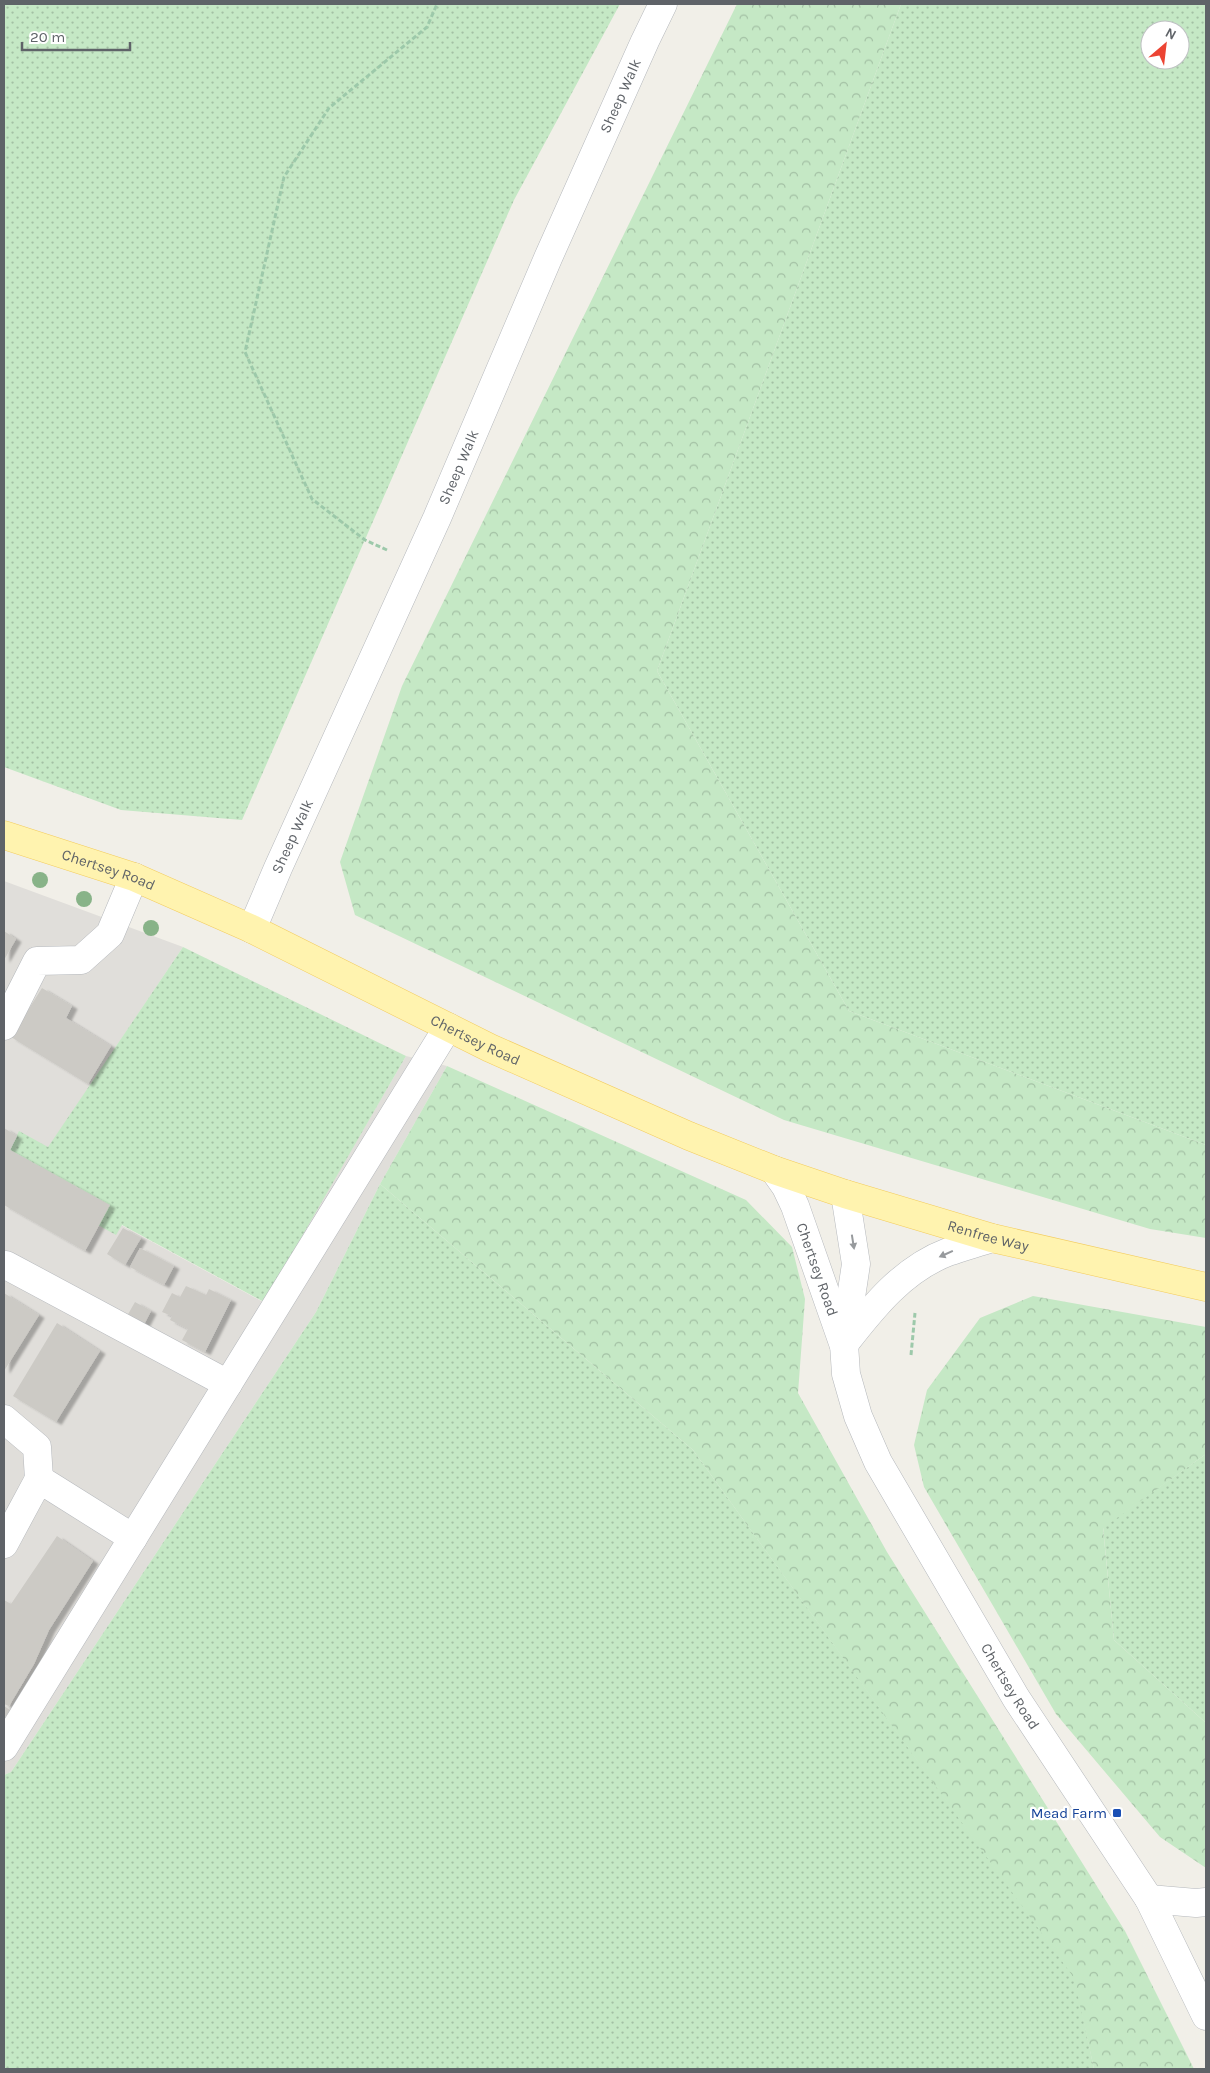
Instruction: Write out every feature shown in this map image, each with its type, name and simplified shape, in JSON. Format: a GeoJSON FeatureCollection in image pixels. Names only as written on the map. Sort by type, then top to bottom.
{"type":"FeatureCollection","features":[{"type":"Feature","properties":{"kind":"main road","name":"Chertsey Road"},"geometry":{"type":"LineString","coordinates":[[4,835],[134,877],[252,929],[490,1048],[689,1136],[774,1170]]}},
{"type":"Feature","properties":{"kind":"main road","name":"Renfree Way"},"geometry":{"type":"LineString","coordinates":[[774,1170],[845,1194],[992,1238],[1206,1287]]}},
{"type":"Feature","properties":{"kind":"street","name":"Sheep Walk"},"geometry":{"type":"LineString","coordinates":[[252,929],[417,564],[552,249],[644,41],[664,4]]}},
{"type":"Feature","properties":{"kind":"street"},"geometry":{"type":"LineString","coordinates":[[4,1026],[37,961],[81,960],[110,934],[134,877]]}},
{"type":"Feature","properties":{"kind":"street"},"geometry":{"type":"LineString","coordinates":[[4,1747],[448,1027]]}},
{"type":"Feature","properties":{"kind":"street","name":"Chertsey Road"},"geometry":{"type":"LineString","coordinates":[[774,1170],[786,1187],[795,1206],[844,1344]]}},
{"type":"Feature","properties":{"kind":"street","name":"Chertsey Road"},"geometry":{"type":"LineString","coordinates":[[845,1194],[856,1264],[844,1344],[846,1374],[858,1416],[878,1462],[1016,1698],[1149,1899],[1206,2016]]}},
{"type":"Feature","properties":{"kind":"street","name":"Chertsey Road"},"geometry":{"type":"LineString","coordinates":[[844,1344],[873,1307],[905,1276],[946,1253],[992,1238]]}},
{"type":"Feature","properties":{"kind":"street"},"geometry":{"type":"LineString","coordinates":[[6,1265],[228,1384]]}},
{"type":"Feature","properties":{"kind":"street"},"geometry":{"type":"LineString","coordinates":[[4,1419],[37,1447],[39,1479],[4,1544]]}},
{"type":"Feature","properties":{"kind":"street"},"geometry":{"type":"LineString","coordinates":[[39,1479],[133,1538]]}},
{"type":"Feature","properties":{"kind":"street"},"geometry":{"type":"LineString","coordinates":[[1149,1899],[1196,1903],[1206,1902]]}},
{"type":"Feature","properties":{"kind":"path"},"geometry":{"type":"LineString","coordinates":[[417,564],[365,540],[312,499],[245,352],[284,177],[329,108],[427,27],[437,4]]}},
{"type":"Feature","properties":{"kind":"path"},"geometry":{"type":"LineString","coordinates":[[911,1355],[916,1309]]}},
{"type":"Feature","properties":{"kind":"shaded area"},"geometry":{"type":"Polygon","coordinates":[[[4,881],[183,947],[48,1148],[110,1205],[121,1225],[263,1302],[406,1056],[447,1066],[380,1184],[316,1312],[11,1772],[4,1775],[4,881]]]}},
{"type":"Feature","properties":{"kind":"green space"},"geometry":{"type":"Polygon","coordinates":[[[4,4],[620,4],[514,200],[242,820],[121,810],[4,767],[4,4]]]}},
{"type":"Feature","properties":{"kind":"green space"},"geometry":{"type":"Polygon","coordinates":[[[737,4],[901,4],[657,671],[849,1011],[1206,1145],[1206,1238],[1150,1229],[784,1120],[355,915],[340,862],[402,686],[737,4]]]}},
{"type":"Feature","properties":{"kind":"green space"},"geometry":{"type":"Polygon","coordinates":[[[901,4],[1206,4],[1206,1145],[849,1011],[657,671],[901,4]]]}},
{"type":"Feature","properties":{"kind":"green space"},"geometry":{"type":"Polygon","coordinates":[[[183,947],[406,1056],[264,1302],[122,1225],[116,1235],[98,1225],[109,1205],[10,1150],[19,1131],[48,1147],[183,947]]]}},
{"type":"Feature","properties":{"kind":"green space"},"geometry":{"type":"Polygon","coordinates":[[[447,1066],[746,1200],[792,1247],[805,1299],[798,1393],[887,1552],[1125,1931],[1194,2069],[1094,2069],[1074,1978],[693,1450],[380,1184],[447,1066]]]}},
{"type":"Feature","properties":{"kind":"green space"},"geometry":{"type":"Polygon","coordinates":[[[380,1184],[693,1450],[1075,1978],[1094,2069],[4,2069],[4,1775],[11,1772],[316,1312],[380,1184]]]}},
{"type":"Feature","properties":{"kind":"green space"},"geometry":{"type":"Polygon","coordinates":[[[1033,1296],[1206,1327],[1206,1454],[1103,1528],[1114,1640],[1206,1723],[1206,1868],[1160,1837],[1056,1714],[924,1487],[914,1445],[927,1390],[980,1318],[1033,1296]]]}},
{"type":"Feature","properties":{"kind":"green space"},"geometry":{"type":"Polygon","coordinates":[[[1206,1454],[1206,1723],[1114,1640],[1103,1527],[1206,1454]]]}},
{"type":"Feature","properties":{"kind":"building"},"geometry":{"type":"Polygon","coordinates":[[[4,931],[16,939],[4,960],[4,931]]]}},
{"type":"Feature","properties":{"kind":"building"},"geometry":{"type":"Polygon","coordinates":[[[42,988],[72,1006],[66,1018],[111,1046],[88,1084],[11,1037],[42,988]]]}},
{"type":"Feature","properties":{"kind":"building"},"geometry":{"type":"Polygon","coordinates":[[[4,1128],[17,1136],[10,1150],[110,1205],[85,1251],[4,1205],[4,1128]]]}},
{"type":"Feature","properties":{"kind":"building"},"geometry":{"type":"Polygon","coordinates":[[[123,1228],[141,1238],[125,1265],[107,1254],[123,1228]]]}},
{"type":"Feature","properties":{"kind":"building"},"geometry":{"type":"Polygon","coordinates":[[[140,1248],[174,1266],[164,1285],[130,1267],[140,1248]]]}},
{"type":"Feature","properties":{"kind":"building"},"geometry":{"type":"Polygon","coordinates":[[[186,1286],[206,1295],[209,1289],[231,1300],[205,1352],[182,1340],[188,1329],[170,1320],[172,1316],[162,1312],[172,1293],[180,1297],[186,1286]]]}},
{"type":"Feature","properties":{"kind":"building"},"geometry":{"type":"Polygon","coordinates":[[[4,1293],[39,1315],[4,1371],[4,1293]]]}},
{"type":"Feature","properties":{"kind":"building"},"geometry":{"type":"Polygon","coordinates":[[[135,1302],[151,1311],[140,1332],[123,1323],[135,1302]]]}},
{"type":"Feature","properties":{"kind":"building"},"geometry":{"type":"Polygon","coordinates":[[[57,1323],[100,1351],[56,1422],[13,1396],[57,1323]]]}},
{"type":"Feature","properties":{"kind":"building"},"geometry":{"type":"Polygon","coordinates":[[[57,1536],[93,1561],[49,1630],[34,1664],[9,1706],[4,1704],[4,1600],[11,1604],[57,1536]]]}},
{"type":"Feature","properties":{"kind":"building"},"geometry":{"type":"Polygon","coordinates":[[[4,1706],[10,1710],[4,1719],[4,1706]]]}},
{"type":"Feature","properties":{"kind":"place","name":"Mead Farm"},"geometry":{"type":"Point","coordinates":[1117,1813]}}]}
